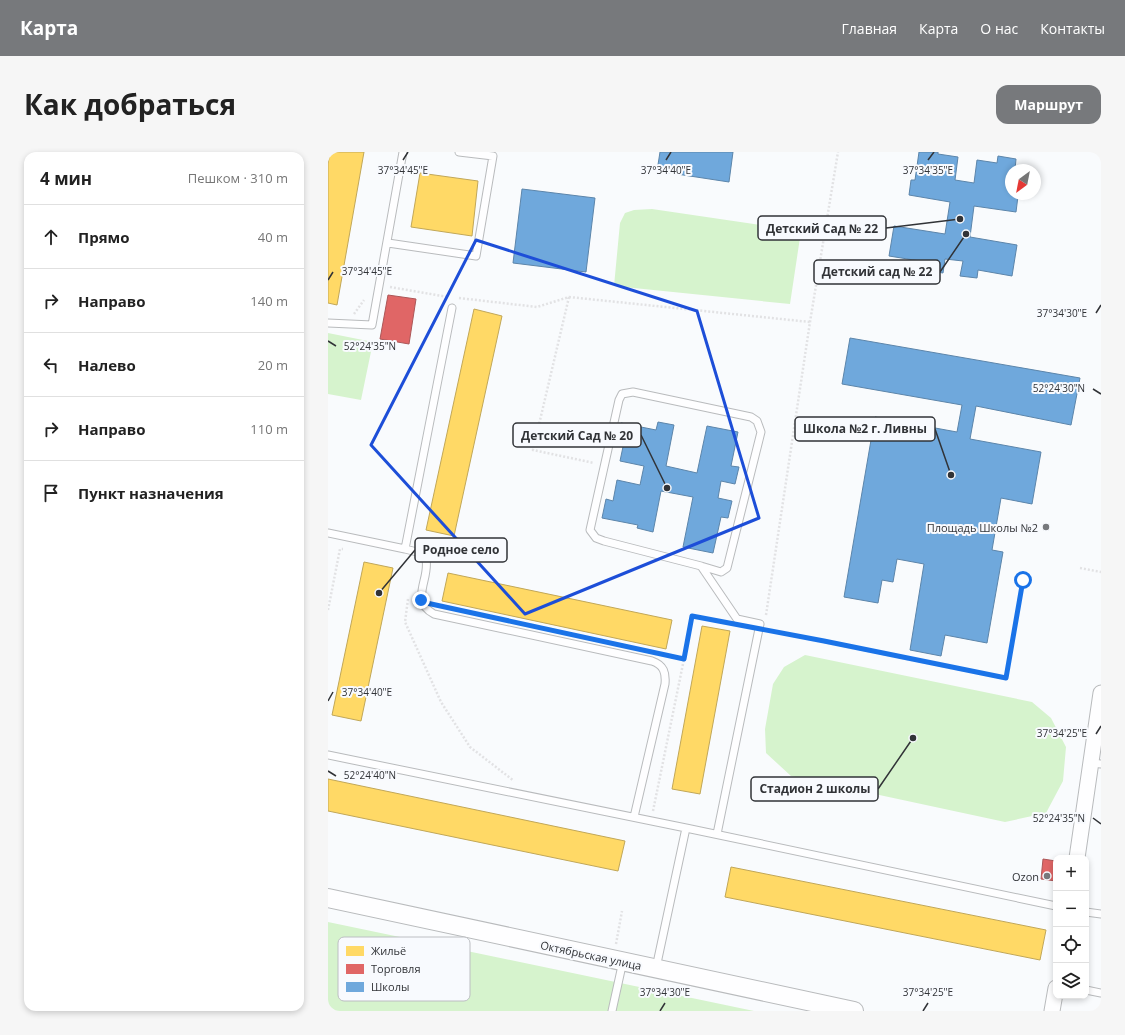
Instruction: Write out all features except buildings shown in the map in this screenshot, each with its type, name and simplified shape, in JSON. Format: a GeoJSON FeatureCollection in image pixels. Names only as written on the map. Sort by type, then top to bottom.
{"type":"FeatureCollection","features":[{"type":"Feature","properties":{"kind":"street"},"geometry":{"type":"LineString","coordinates":[[1078,855],[1096,764],[1101,693]]}},
{"type":"Feature","properties":{"kind":"street","name":"Октябрьская улица"},"geometry":{"type":"LineString","coordinates":[[328,898],[854,1011]]}},
{"type":"Feature","properties":{"kind":"street"},"geometry":{"type":"LineString","coordinates":[[1052,1011],[1054,999]]}},
{"type":"Feature","properties":{"kind":"lane"},"geometry":{"type":"LineString","coordinates":[[328,322],[372,325],[388,243],[403,152]]}},
{"type":"Feature","properties":{"kind":"lane"},"geometry":{"type":"LineString","coordinates":[[388,243],[476,256],[492,156],[459,152]]}},
{"type":"Feature","properties":{"kind":"lane"},"geometry":{"type":"LineString","coordinates":[[405,549],[452,308]]}},
{"type":"Feature","properties":{"kind":"lane"},"geometry":{"type":"LineString","coordinates":[[633,392],[751,417],[757,421],[761,432],[727,568],[721,572],[701,566],[604,541],[596,538],[590,530],[619,400],[622,394],[633,392]]}},
{"type":"Feature","properties":{"kind":"lane"},"geometry":{"type":"LineString","coordinates":[[328,533],[417,552],[426,560],[421,597],[422,602],[428,610],[438,615],[652,661],[662,666],[666,673],[665,684],[634,818]]}},
{"type":"Feature","properties":{"kind":"lane"},"geometry":{"type":"LineString","coordinates":[[701,566],[737,619],[760,624],[761,629],[717,834]]}},
{"type":"Feature","properties":{"kind":"lane"},"geometry":{"type":"LineString","coordinates":[[328,755],[717,834],[1053,905]]}},
{"type":"Feature","properties":{"kind":"lane"},"geometry":{"type":"LineString","coordinates":[[656,968],[686,828]]}},
{"type":"Feature","properties":{"kind":"lane"},"geometry":{"type":"LineString","coordinates":[[1089,912],[1101,914]]}},
{"type":"Feature","properties":{"kind":"lane"},"geometry":{"type":"LineString","coordinates":[[612,1011],[623,961]]}},
{"type":"Feature","properties":{"kind":"lane"},"geometry":{"type":"LineString","coordinates":[[1089,991],[1101,993]]}},
{"type":"Feature","properties":{"kind":"path"},"geometry":{"type":"LineString","coordinates":[[838,152],[761,629],[1006,678],[1023,580]]}},
{"type":"Feature","properties":{"kind":"path"},"geometry":{"type":"LineString","coordinates":[[604,465],[533,450],[569,297],[810,322]]}},
{"type":"Feature","properties":{"kind":"path"},"geometry":{"type":"LineString","coordinates":[[328,610],[340,549],[347,550]]}},
{"type":"Feature","properties":{"kind":"path"},"geometry":{"type":"LineString","coordinates":[[1080,568],[1101,572]]}},
{"type":"Feature","properties":{"kind":"path"},"geometry":{"type":"LineString","coordinates":[[409,592],[405,622],[441,702],[470,748],[518,784]]}},
{"type":"Feature","properties":{"kind":"path"},"geometry":{"type":"LineString","coordinates":[[408,599],[422,602]]}},
{"type":"Feature","properties":{"kind":"path"},"geometry":{"type":"LineString","coordinates":[[653,811],[692,616],[729,623]]}},
{"type":"Feature","properties":{"kind":"path"},"geometry":{"type":"LineString","coordinates":[[661,654],[684,659]]}},
{"type":"Feature","properties":{"kind":"path"},"geometry":{"type":"LineString","coordinates":[[616,944],[622,911]]}},
{"type":"Feature","properties":{"kind":"highlighted area"},"geometry":{"type":"Polygon","coordinates":[[[476,240],[697,311],[759,518],[525,614],[371,445],[476,240]]]}},
{"type":"Feature","properties":{"kind":"green space"},"geometry":{"type":"Polygon","coordinates":[[[652,209],[801,231],[790,304],[614,286],[620,223],[625,213],[634,210],[652,209]]]}},
{"type":"Feature","properties":{"kind":"green space"},"geometry":{"type":"Polygon","coordinates":[[[328,333],[373,342],[361,400],[328,394],[328,333]]]}},
{"type":"Feature","properties":{"kind":"green space"},"geometry":{"type":"Polygon","coordinates":[[[805,655],[1032,702],[1051,718],[1066,747],[1063,781],[1046,813],[1005,822],[791,776],[766,753],[765,729],[773,684],[784,667],[805,655]]]}},
{"type":"Feature","properties":{"kind":"green space"},"geometry":{"type":"Polygon","coordinates":[[[328,922],[400,937],[338,937],[338,1001],[470,1001],[470,952],[754,1011],[328,1011],[328,922]]]}},
{"type":"Feature","properties":{"kind":"place","name":"Детский Сад № 22"},"geometry":{"type":"Point","coordinates":[960,219]}},
{"type":"Feature","properties":{"kind":"place","name":"Детский сад № 22"},"geometry":{"type":"Point","coordinates":[966,234]}},
{"type":"Feature","properties":{"kind":"place","name":"Школа №2 г. Ливны"},"geometry":{"type":"Point","coordinates":[951,475]}},
{"type":"Feature","properties":{"kind":"place","name":"Детский Сад № 20"},"geometry":{"type":"Point","coordinates":[667,488]}},
{"type":"Feature","properties":{"kind":"place","name":"Площадь Школы №2"},"geometry":{"type":"Point","coordinates":[1046,527]}},
{"type":"Feature","properties":{"kind":"place","name":"Родное село"},"geometry":{"type":"Point","coordinates":[379,593]}},
{"type":"Feature","properties":{"kind":"place","name":"Стадион 2 школы"},"geometry":{"type":"Point","coordinates":[913,738]}},
{"type":"Feature","properties":{"kind":"place","name":"Ozon"},"geometry":{"type":"Point","coordinates":[1047,876]}},
{"type":"Feature","properties":{"kind":"route"},"geometry":{"type":"LineString","coordinates":[[421,600],[422,602],[684,659],[692,616],[1006,678],[1023,580]]}}]}
